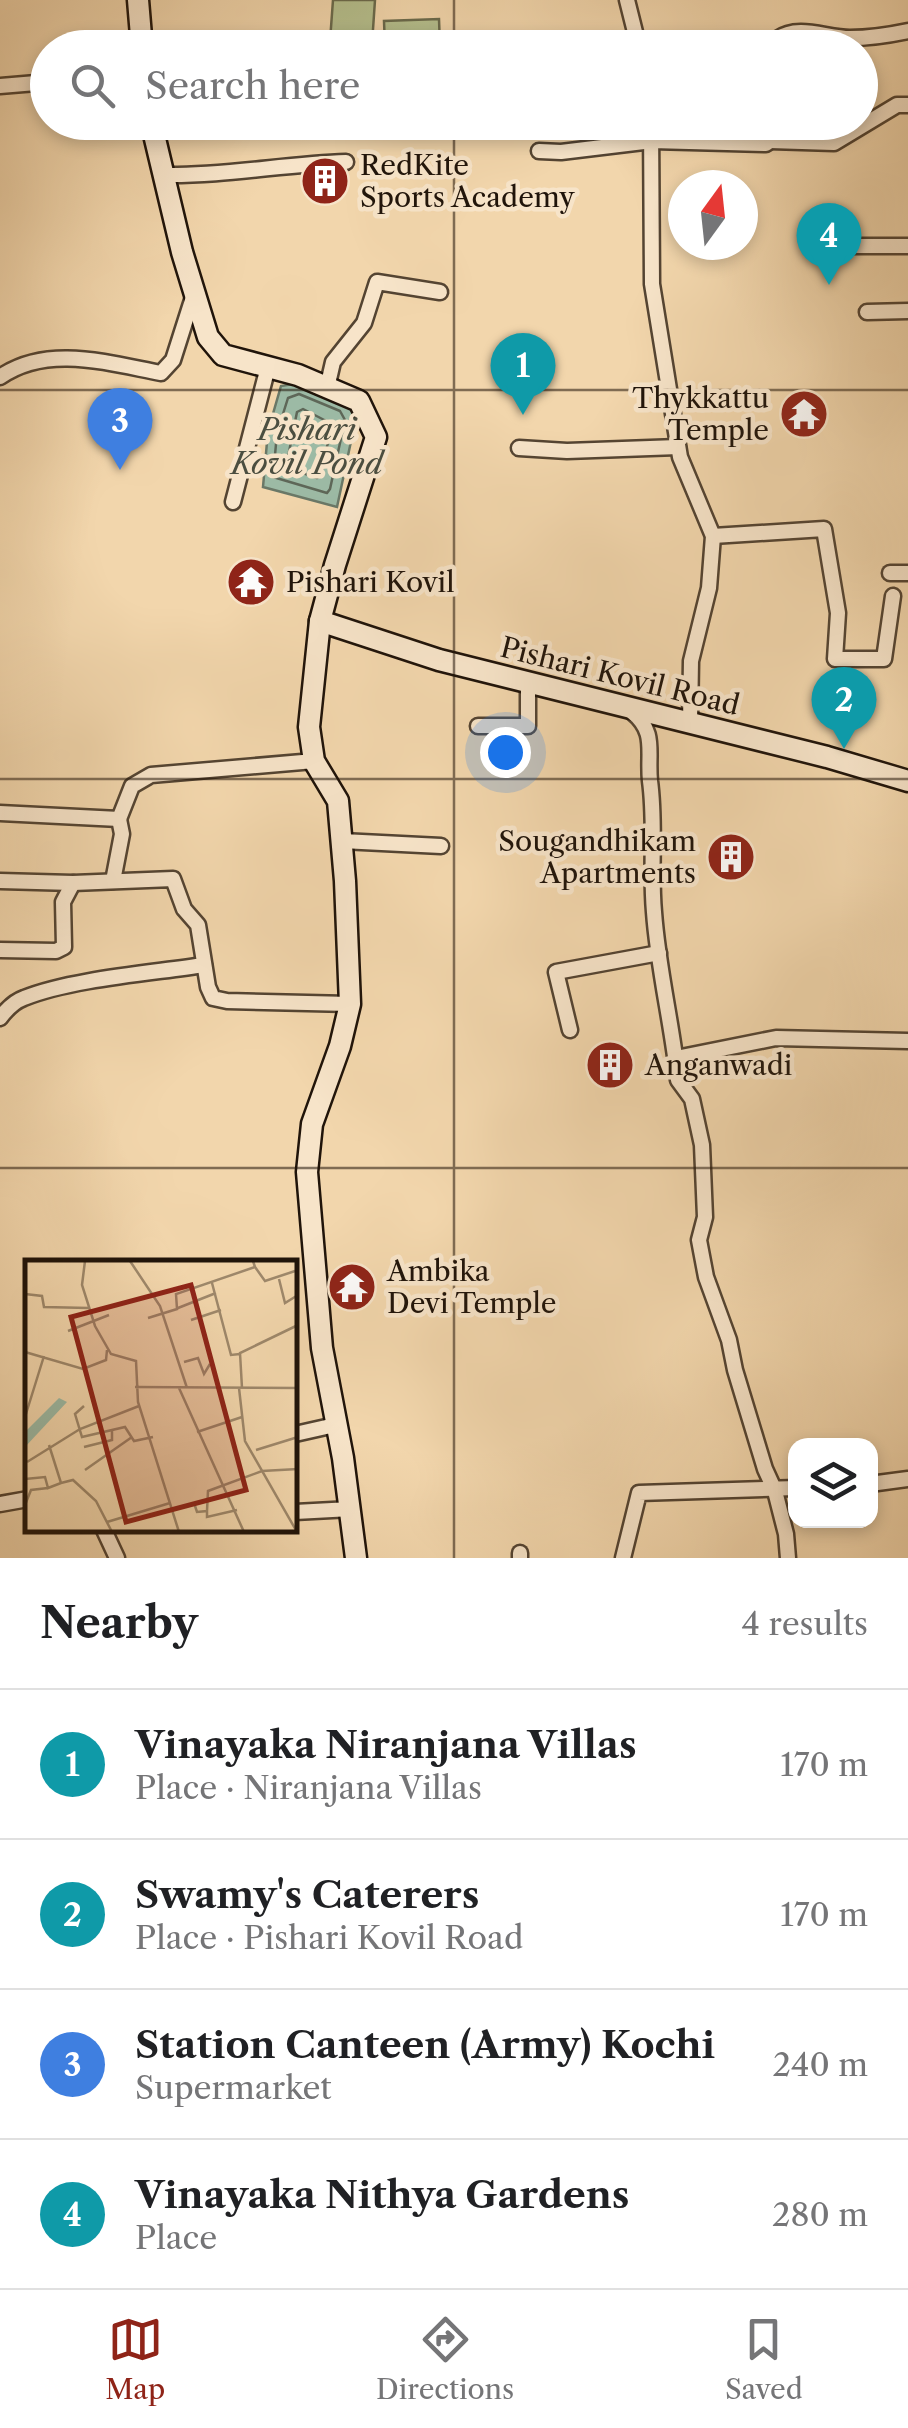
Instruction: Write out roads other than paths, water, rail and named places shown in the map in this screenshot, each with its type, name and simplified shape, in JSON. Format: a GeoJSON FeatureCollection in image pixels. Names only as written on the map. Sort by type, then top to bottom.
{"type":"FeatureCollection","features":[{"type":"Feature","properties":{"kind":"street"},"geometry":{"type":"LineString","coordinates":[[138,0],[140,30]]}},
{"type":"Feature","properties":{"kind":"street"},"geometry":{"type":"LineString","coordinates":[[627,0],[634,30]]}},
{"type":"Feature","properties":{"kind":"street"},"geometry":{"type":"LineString","coordinates":[[878,35],[908,31]]}},
{"type":"Feature","properties":{"kind":"street"},"geometry":{"type":"LineString","coordinates":[[0,86],[30,84]]}},
{"type":"Feature","properties":{"kind":"street"},"geometry":{"type":"LineString","coordinates":[[878,117],[898,105],[908,105]]}},
{"type":"Feature","properties":{"kind":"street"},"geometry":{"type":"LineString","coordinates":[[156,140],[208,336],[223,355],[268,367],[359,401],[376,437],[320,621],[310,701],[314,761],[338,801],[350,1004],[340,1046],[312,1124],[307,1172],[322,1348],[351,1508],[356,1558]]}},
{"type":"Feature","properties":{"kind":"street"},"geometry":{"type":"LineString","coordinates":[[539,151],[652,141],[760,144],[839,140]]}},
{"type":"Feature","properties":{"kind":"street"},"geometry":{"type":"LineString","coordinates":[[652,141],[652,284],[678,447],[714,536],[709,588],[692,661],[690,722]]}},
{"type":"Feature","properties":{"kind":"street"},"geometry":{"type":"LineString","coordinates":[[164,174],[237,173],[346,162]]}},
{"type":"Feature","properties":{"kind":"street"},"geometry":{"type":"LineString","coordinates":[[846,246],[908,246]]}},
{"type":"Feature","properties":{"kind":"street"},"geometry":{"type":"LineString","coordinates":[[327,388],[333,362],[364,322],[377,282],[440,292]]}},
{"type":"Feature","properties":{"kind":"street"},"geometry":{"type":"LineString","coordinates":[[0,377],[32,360],[82,359],[161,372],[173,360],[195,293]]}},
{"type":"Feature","properties":{"kind":"street"},"geometry":{"type":"LineString","coordinates":[[866,312],[908,311]]}},
{"type":"Feature","properties":{"kind":"street"},"geometry":{"type":"LineString","coordinates":[[233,502],[268,367]]}},
{"type":"Feature","properties":{"kind":"street"},"geometry":{"type":"LineString","coordinates":[[519,448],[567,451],[678,447]]}},
{"type":"Feature","properties":{"kind":"street"},"geometry":{"type":"LineString","coordinates":[[714,536],[824,529],[838,613],[835,659],[884,659],[893,596]]}},
{"type":"Feature","properties":{"kind":"street"},"geometry":{"type":"LineString","coordinates":[[890,573],[908,572]]}},
{"type":"Feature","properties":{"kind":"street","name":"Pishari Kovil Road"},"geometry":{"type":"LineString","coordinates":[[320,621],[438,660],[908,781]]}},
{"type":"Feature","properties":{"kind":"street"},"geometry":{"type":"LineString","coordinates":[[478,726],[528,726],[528,682]]}},
{"type":"Feature","properties":{"kind":"street"},"geometry":{"type":"LineString","coordinates":[[624,705],[646,723],[650,736],[658,953],[678,1080],[692,1099],[702,1145],[705,1217],[699,1240],[706,1277],[775,1491],[788,1558]]}},
{"type":"Feature","properties":{"kind":"street"},"geometry":{"type":"LineString","coordinates":[[114,881],[122,834],[119,819],[132,786],[151,775],[314,761]]}},
{"type":"Feature","properties":{"kind":"street"},"geometry":{"type":"LineString","coordinates":[[0,813],[119,819]]}},
{"type":"Feature","properties":{"kind":"street"},"geometry":{"type":"LineString","coordinates":[[342,841],[440,846]]}},
{"type":"Feature","properties":{"kind":"street"},"geometry":{"type":"LineString","coordinates":[[0,882],[172,879],[184,909],[198,925],[213,998],[350,1004]]}},
{"type":"Feature","properties":{"kind":"street"},"geometry":{"type":"LineString","coordinates":[[0,950],[64,948],[64,902],[72,883]]}},
{"type":"Feature","properties":{"kind":"street"},"geometry":{"type":"LineString","coordinates":[[570,1030],[556,972],[658,953]]}},
{"type":"Feature","properties":{"kind":"street"},"geometry":{"type":"LineString","coordinates":[[0,1018],[22,998],[204,965]]}},
{"type":"Feature","properties":{"kind":"street"},"geometry":{"type":"LineString","coordinates":[[676,1058],[776,1038],[908,1041]]}},
{"type":"Feature","properties":{"kind":"street"},"geometry":{"type":"LineString","coordinates":[[298,1433],[335,1425]]}},
{"type":"Feature","properties":{"kind":"street"},"geometry":{"type":"LineString","coordinates":[[878,1483],[908,1478]]}},
{"type":"Feature","properties":{"kind":"street"},"geometry":{"type":"LineString","coordinates":[[623,1558],[639,1493],[788,1489]]}},
{"type":"Feature","properties":{"kind":"street"},"geometry":{"type":"LineString","coordinates":[[0,1504],[25,1500]]}},
{"type":"Feature","properties":{"kind":"street"},"geometry":{"type":"LineString","coordinates":[[298,1512],[351,1508]]}},
{"type":"Feature","properties":{"kind":"street"},"geometry":{"type":"LineString","coordinates":[[105,1533],[117,1558]]}},
{"type":"Feature","properties":{"kind":"water","name":"Pishari Kovil Pond"},"geometry":{"type":"Polygon","coordinates":[[[299,383],[348,403],[356,418],[337,507],[263,487],[268,431],[281,386],[299,383]]]}},
{"type":"Feature","properties":{"kind":"place","name":"RedKite Sports Academy"},"geometry":{"type":"Point","coordinates":[325,181]}},
{"type":"Feature","properties":{"kind":"place","name":"Vinayaka Nithya Gardens"},"geometry":{"type":"Point","coordinates":[829,285]}},
{"type":"Feature","properties":{"kind":"place","name":"Thykkattu Temple"},"geometry":{"type":"Point","coordinates":[804,414]}},
{"type":"Feature","properties":{"kind":"place","name":"Vinayaka Niranjana Villas"},"geometry":{"type":"Point","coordinates":[523,415]}},
{"type":"Feature","properties":{"kind":"place","name":"Station Canteen (Army) Kochi"},"geometry":{"type":"Point","coordinates":[120,470]}},
{"type":"Feature","properties":{"kind":"place","name":"Pishari Kovil"},"geometry":{"type":"Point","coordinates":[251,582]}},
{"type":"Feature","properties":{"kind":"place","name":"Swamy's Caterers"},"geometry":{"type":"Point","coordinates":[844,749]}},
{"type":"Feature","properties":{"kind":"place","name":"Sougandhikam Apartments"},"geometry":{"type":"Point","coordinates":[731,857]}},
{"type":"Feature","properties":{"kind":"place","name":"Anganwadi"},"geometry":{"type":"Point","coordinates":[610,1065]}},
{"type":"Feature","properties":{"kind":"place","name":"Ambika Devi Temple"},"geometry":{"type":"Point","coordinates":[352,1287]}}]}
